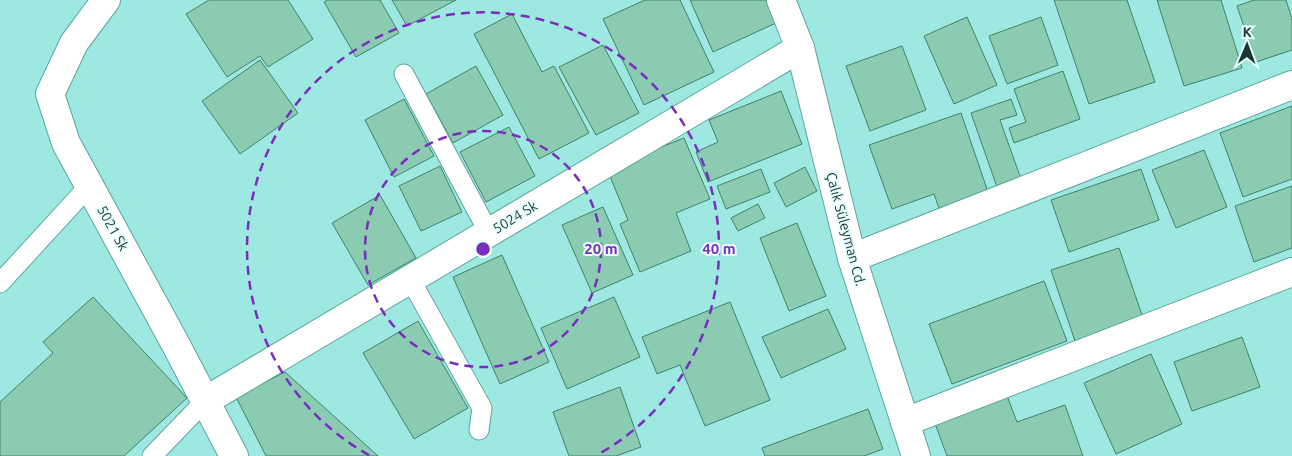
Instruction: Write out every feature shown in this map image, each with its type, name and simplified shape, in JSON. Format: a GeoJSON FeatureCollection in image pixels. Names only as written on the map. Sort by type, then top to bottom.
{"type":"FeatureCollection","features":[{"type":"Feature","properties":{"kind":"street","name":"5021 Sk"},"geometry":{"type":"LineString","coordinates":[[106,0],[74,43],[50,94],[66,143],[234,456]]}},
{"type":"Feature","properties":{"kind":"street","name":"Çalık Süleyman Cd."},"geometry":{"type":"LineString","coordinates":[[781,0],[800,48],[852,258],[916,456]]}},
{"type":"Feature","properties":{"kind":"street","name":"5024 Sk"},"geometry":{"type":"LineString","coordinates":[[206,401],[800,48]]}},
{"type":"Feature","properties":{"kind":"street"},"geometry":{"type":"LineString","coordinates":[[852,258],[1292,85]]}},
{"type":"Feature","properties":{"kind":"street"},"geometry":{"type":"LineString","coordinates":[[905,422],[1292,272]]}},
{"type":"Feature","properties":{"kind":"lane"},"geometry":{"type":"LineString","coordinates":[[404,74],[489,233]]}},
{"type":"Feature","properties":{"kind":"lane"},"geometry":{"type":"LineString","coordinates":[[0,283],[89,186]]}},
{"type":"Feature","properties":{"kind":"lane"},"geometry":{"type":"LineString","coordinates":[[410,279],[482,408],[479,430]]}},
{"type":"Feature","properties":{"kind":"lane"},"geometry":{"type":"LineString","coordinates":[[152,456],[206,401]]}},
{"type":"Feature","properties":{"kind":"building"},"geometry":{"type":"Polygon","coordinates":[[[209,0],[288,0],[313,39],[268,67],[260,56],[227,77],[186,14],[209,0]]]}},
{"type":"Feature","properties":{"kind":"building"},"geometry":{"type":"Polygon","coordinates":[[[328,0],[380,0],[399,33],[356,57],[324,2],[328,0]]]}},
{"type":"Feature","properties":{"kind":"building"},"geometry":{"type":"Polygon","coordinates":[[[392,0],[456,0],[407,26],[392,0]]]}},
{"type":"Feature","properties":{"kind":"building"},"geometry":{"type":"Polygon","coordinates":[[[645,0],[680,0],[714,72],[644,105],[603,19],[645,0]]]}},
{"type":"Feature","properties":{"kind":"building"},"geometry":{"type":"Polygon","coordinates":[[[690,0],[768,0],[778,22],[713,52],[690,0]]]}},
{"type":"Feature","properties":{"kind":"building"},"geometry":{"type":"Polygon","coordinates":[[[1054,0],[1127,0],[1155,82],[1089,104],[1054,0]]]}},
{"type":"Feature","properties":{"kind":"building"},"geometry":{"type":"Polygon","coordinates":[[[1157,0],[1221,0],[1242,68],[1184,86],[1157,0]]]}},
{"type":"Feature","properties":{"kind":"building"},"geometry":{"type":"Polygon","coordinates":[[[1254,0],[1286,0],[1292,19],[1292,50],[1256,62],[1237,6],[1254,0]]]}},
{"type":"Feature","properties":{"kind":"building"},"geometry":{"type":"Polygon","coordinates":[[[512,14],[542,72],[554,66],[589,133],[539,159],[474,34],[512,14]]]}},
{"type":"Feature","properties":{"kind":"building"},"geometry":{"type":"Polygon","coordinates":[[[967,17],[997,85],[954,104],[924,36],[967,17]]]}},
{"type":"Feature","properties":{"kind":"building"},"geometry":{"type":"Polygon","coordinates":[[[1041,17],[1058,65],[1007,84],[989,36],[1041,17]]]}},
{"type":"Feature","properties":{"kind":"building"},"geometry":{"type":"Polygon","coordinates":[[[603,45],[639,113],[596,135],[559,67],[603,45]]]}},
{"type":"Feature","properties":{"kind":"building"},"geometry":{"type":"Polygon","coordinates":[[[902,46],[926,110],[870,131],[846,66],[902,46]]]}},
{"type":"Feature","properties":{"kind":"building"},"geometry":{"type":"Polygon","coordinates":[[[260,60],[298,113],[240,154],[202,101],[260,60]]]}},
{"type":"Feature","properties":{"kind":"building"},"geometry":{"type":"Polygon","coordinates":[[[476,66],[503,115],[453,143],[426,94],[476,66]]]}},
{"type":"Feature","properties":{"kind":"building"},"geometry":{"type":"Polygon","coordinates":[[[1063,71],[1080,119],[1014,143],[1009,128],[1026,122],[1014,89],[1063,71]]]}},
{"type":"Feature","properties":{"kind":"building"},"geometry":{"type":"Polygon","coordinates":[[[781,91],[802,144],[708,182],[696,152],[718,142],[709,120],[781,91]]]}},
{"type":"Feature","properties":{"kind":"building"},"geometry":{"type":"Polygon","coordinates":[[[404,99],[434,156],[394,177],[365,120],[404,99]]]}},
{"type":"Feature","properties":{"kind":"building"},"geometry":{"type":"Polygon","coordinates":[[[1011,99],[1017,115],[1000,120],[1021,179],[997,187],[971,113],[1011,99]]]}},
{"type":"Feature","properties":{"kind":"building"},"geometry":{"type":"Polygon","coordinates":[[[1292,106],[1292,179],[1243,197],[1220,133],[1292,106]]]}},
{"type":"Feature","properties":{"kind":"building"},"geometry":{"type":"Polygon","coordinates":[[[961,113],[988,192],[939,208],[934,194],[892,209],[869,145],[961,113]]]}},
{"type":"Feature","properties":{"kind":"building"},"geometry":{"type":"Polygon","coordinates":[[[509,127],[535,176],[486,202],[460,152],[509,127]]]}},
{"type":"Feature","properties":{"kind":"building"},"geometry":{"type":"Polygon","coordinates":[[[684,138],[710,199],[676,213],[691,251],[640,272],[620,224],[628,220],[607,169],[684,138]]]}},
{"type":"Feature","properties":{"kind":"building"},"geometry":{"type":"Polygon","coordinates":[[[1204,150],[1227,207],[1176,228],[1152,170],[1204,150]]]}},
{"type":"Feature","properties":{"kind":"building"},"geometry":{"type":"Polygon","coordinates":[[[440,166],[462,212],[421,231],[399,186],[440,166]]]}},
{"type":"Feature","properties":{"kind":"building"},"geometry":{"type":"Polygon","coordinates":[[[805,167],[817,191],[786,207],[774,183],[805,167]]]}},
{"type":"Feature","properties":{"kind":"building"},"geometry":{"type":"Polygon","coordinates":[[[761,169],[770,192],[726,209],[717,186],[761,169]]]}},
{"type":"Feature","properties":{"kind":"building"},"geometry":{"type":"Polygon","coordinates":[[[1141,169],[1159,220],[1069,252],[1051,200],[1141,169]]]}},
{"type":"Feature","properties":{"kind":"building"},"geometry":{"type":"Polygon","coordinates":[[[1292,186],[1292,248],[1254,262],[1235,206],[1292,186]]]}},
{"type":"Feature","properties":{"kind":"building"},"geometry":{"type":"Polygon","coordinates":[[[380,195],[416,258],[368,285],[332,223],[380,195]]]}},
{"type":"Feature","properties":{"kind":"building"},"geometry":{"type":"Polygon","coordinates":[[[758,204],[765,218],[738,231],[731,218],[758,204]]]}},
{"type":"Feature","properties":{"kind":"building"},"geometry":{"type":"Polygon","coordinates":[[[603,207],[633,275],[592,293],[562,225],[603,207]]]}},
{"type":"Feature","properties":{"kind":"building"},"geometry":{"type":"Polygon","coordinates":[[[797,223],[826,296],[789,311],[760,238],[797,223]]]}},
{"type":"Feature","properties":{"kind":"building"},"geometry":{"type":"Polygon","coordinates":[[[1119,248],[1143,318],[1075,341],[1051,270],[1119,248]]]}},
{"type":"Feature","properties":{"kind":"building"},"geometry":{"type":"Polygon","coordinates":[[[502,255],[549,362],[500,384],[453,277],[502,255]]]}},
{"type":"Feature","properties":{"kind":"building"},"geometry":{"type":"Polygon","coordinates":[[[1044,281],[1067,341],[952,384],[929,324],[1044,281]]]}},
{"type":"Feature","properties":{"kind":"building"},"geometry":{"type":"Polygon","coordinates":[[[93,297],[187,398],[124,456],[0,456],[0,402],[53,353],[43,342],[93,297]]]}},
{"type":"Feature","properties":{"kind":"building"},"geometry":{"type":"Polygon","coordinates":[[[614,297],[640,357],[567,389],[541,328],[614,297]]]}},
{"type":"Feature","properties":{"kind":"building"},"geometry":{"type":"Polygon","coordinates":[[[730,302],[770,400],[705,426],[680,365],[657,374],[642,337],[730,302]]]}},
{"type":"Feature","properties":{"kind":"building"},"geometry":{"type":"Polygon","coordinates":[[[828,309],[846,349],[781,378],[762,337],[828,309]]]}},
{"type":"Feature","properties":{"kind":"building"},"geometry":{"type":"Polygon","coordinates":[[[418,321],[468,408],[414,439],[363,353],[418,321]]]}},
{"type":"Feature","properties":{"kind":"building"},"geometry":{"type":"Polygon","coordinates":[[[1242,337],[1260,387],[1192,411],[1174,362],[1242,337]]]}},
{"type":"Feature","properties":{"kind":"building"},"geometry":{"type":"Polygon","coordinates":[[[1151,354],[1182,424],[1116,454],[1084,383],[1151,354]]]}},
{"type":"Feature","properties":{"kind":"building"},"geometry":{"type":"Polygon","coordinates":[[[285,372],[378,456],[266,456],[236,397],[285,372]]]}},
{"type":"Feature","properties":{"kind":"building"},"geometry":{"type":"Polygon","coordinates":[[[620,387],[641,447],[616,456],[569,456],[553,412],[620,387]]]}},
{"type":"Feature","properties":{"kind":"building"},"geometry":{"type":"Polygon","coordinates":[[[1006,393],[1017,422],[1065,405],[1083,456],[947,456],[933,418],[1006,393]]]}},
{"type":"Feature","properties":{"kind":"building"},"geometry":{"type":"Polygon","coordinates":[[[868,409],[883,449],[864,456],[765,456],[762,448],[868,409]]]}}]}
